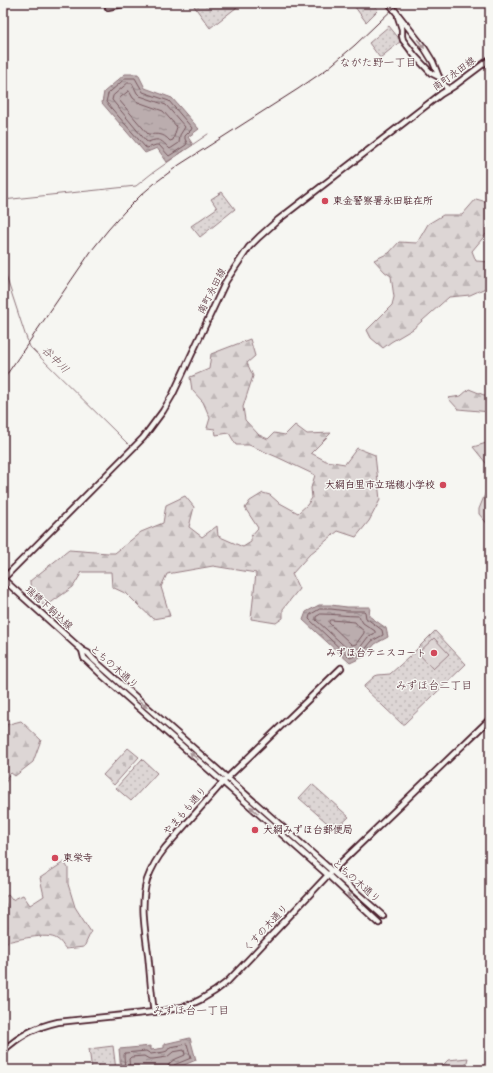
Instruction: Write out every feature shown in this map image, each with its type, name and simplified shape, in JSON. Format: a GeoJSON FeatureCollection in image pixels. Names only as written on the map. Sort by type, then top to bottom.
{"type":"FeatureCollection","features":[{"type":"Feature","properties":{"kind":"street"},"geometry":{"type":"LineString","coordinates":[[108,7],[129,3]]}},
{"type":"Feature","properties":{"kind":"street"},"geometry":{"type":"LineString","coordinates":[[389,3],[427,53],[433,62],[439,77],[448,90]]}},
{"type":"Feature","properties":{"kind":"street"},"geometry":{"type":"LineString","coordinates":[[398,14],[403,40],[415,56],[431,73],[439,77]]}},
{"type":"Feature","properties":{"kind":"street"},"geometry":{"type":"LineString","coordinates":[[402,32],[409,29]]}},
{"type":"Feature","properties":{"kind":"street","name":"南町永田線"},"geometry":{"type":"LineString","coordinates":[[3,579],[135,447],[155,423],[173,394],[226,281],[249,247],[278,220],[490,58]]}},
{"type":"Feature","properties":{"kind":"street","name":"瑞穂下駒込線"},"geometry":{"type":"LineString","coordinates":[[3,579],[82,650]]}},
{"type":"Feature","properties":{"kind":"street","name":"とちの木通り"},"geometry":{"type":"LineString","coordinates":[[82,650],[88,653],[227,778],[330,874],[379,923]]}},
{"type":"Feature","properties":{"kind":"street","name":"とちの木通り"},"geometry":{"type":"LineString","coordinates":[[82,650],[84,658],[104,677],[330,874],[383,916]]}},
{"type":"Feature","properties":{"kind":"street","name":"やまもも通り"},"geometry":{"type":"LineString","coordinates":[[154,1012],[144,917],[144,894],[151,870],[158,857],[223,782],[341,668]]}},
{"type":"Feature","properties":{"kind":"street","name":"くすの木通り"},"geometry":{"type":"LineString","coordinates":[[3,1051],[19,1038],[47,1024],[154,1012],[187,1006],[215,991],[227,982],[330,874],[490,719]]}},
{"type":"Feature","properties":{"kind":"green space"},"geometry":{"type":"Polygon","coordinates":[[[198,3],[241,4],[210,28],[194,6],[198,3]]]}},
{"type":"Feature","properties":{"kind":"green space"},"geometry":{"type":"Polygon","coordinates":[[[352,3],[373,3],[378,10],[366,22],[352,3]]]}},
{"type":"Feature","properties":{"kind":"green space"},"geometry":{"type":"Polygon","coordinates":[[[389,26],[401,41],[380,58],[369,43],[389,26]]]}},
{"type":"Feature","properties":{"kind":"green space"},"geometry":{"type":"Polygon","coordinates":[[[222,192],[235,209],[200,237],[191,226],[217,208],[211,199],[222,192]]]}},
{"type":"Feature","properties":{"kind":"green space"},"geometry":{"type":"Polygon","coordinates":[[[476,199],[490,203],[490,232],[487,233],[472,251],[476,261],[490,262],[490,286],[470,295],[449,297],[413,329],[383,348],[371,338],[367,330],[392,305],[394,297],[391,276],[374,260],[389,253],[399,242],[417,243],[428,224],[443,215],[462,215],[476,199]]]}},
{"type":"Feature","properties":{"kind":"green space"},"geometry":{"type":"Polygon","coordinates":[[[250,339],[255,356],[247,363],[253,376],[243,407],[245,420],[259,435],[268,439],[274,433],[285,435],[295,425],[307,434],[331,433],[311,453],[326,461],[345,464],[357,448],[375,455],[380,500],[369,521],[356,537],[338,531],[310,554],[292,574],[299,589],[283,609],[283,618],[276,623],[251,619],[256,573],[213,566],[167,574],[161,587],[170,616],[153,619],[127,594],[112,587],[111,572],[82,572],[73,587],[49,604],[43,605],[32,592],[30,581],[69,550],[115,553],[141,532],[163,523],[166,505],[185,496],[194,507],[189,527],[202,537],[217,526],[218,536],[243,547],[251,542],[251,536],[258,528],[245,508],[250,501],[263,493],[270,495],[278,502],[298,513],[307,505],[312,498],[311,488],[315,475],[249,445],[236,445],[229,433],[216,435],[215,429],[207,428],[210,418],[203,402],[192,390],[190,377],[209,369],[211,354],[250,339]]]}},
{"type":"Feature","properties":{"kind":"green space"},"geometry":{"type":"Polygon","coordinates":[[[469,389],[484,395],[490,394],[490,412],[458,409],[448,398],[461,396],[469,389]]]}},
{"type":"Feature","properties":{"kind":"green space"},"geometry":{"type":"Polygon","coordinates":[[[490,442],[490,482],[486,463],[473,447],[490,442]]]}},
{"type":"Feature","properties":{"kind":"green space"},"geometry":{"type":"Polygon","coordinates":[[[490,482],[490,527],[479,514],[479,509],[490,482]]]}},
{"type":"Feature","properties":{"kind":"green space"},"geometry":{"type":"Polygon","coordinates":[[[435,631],[466,664],[404,724],[402,724],[365,689],[364,686],[375,676],[390,674],[435,631]]]}},
{"type":"Feature","properties":{"kind":"green space","name":"みずほ台テニスコート"},"geometry":{"type":"Polygon","coordinates":[[[434,638],[449,654],[433,669],[418,653],[434,638]]]}},
{"type":"Feature","properties":{"kind":"green space"},"geometry":{"type":"Polygon","coordinates":[[[21,721],[41,740],[33,762],[15,776],[11,773],[3,785],[3,724],[5,725],[21,721]]]}},
{"type":"Feature","properties":{"kind":"green space"},"geometry":{"type":"Polygon","coordinates":[[[128,748],[139,757],[114,785],[103,775],[128,748]]]}},
{"type":"Feature","properties":{"kind":"green space"},"geometry":{"type":"Polygon","coordinates":[[[142,759],[157,773],[131,801],[116,788],[142,759]]]}},
{"type":"Feature","properties":{"kind":"green space"},"geometry":{"type":"Polygon","coordinates":[[[312,784],[349,817],[335,830],[299,798],[312,784]]]}},
{"type":"Feature","properties":{"kind":"green space"},"geometry":{"type":"Polygon","coordinates":[[[64,862],[68,868],[68,884],[75,907],[91,932],[84,947],[66,949],[58,940],[46,936],[31,937],[3,943],[3,898],[8,895],[12,900],[23,895],[30,905],[44,896],[40,878],[64,862]]]}},
{"type":"Feature","properties":{"kind":"green space"},"geometry":{"type":"Polygon","coordinates":[[[113,1046],[116,1070],[92,1070],[89,1049],[113,1046]]]}},
{"type":"Feature","properties":{"kind":"green space"},"geometry":{"type":"Polygon","coordinates":[[[468,1058],[465,1070],[438,1070],[448,1060],[468,1058]]]}},
{"type":"Feature","properties":{"kind":"water"},"geometry":{"type":"Polygon","coordinates":[[[125,74],[138,74],[145,88],[172,98],[199,129],[188,137],[193,145],[167,162],[157,148],[145,153],[102,103],[104,92],[125,74]]]}},
{"type":"Feature","properties":{"kind":"water"},"geometry":{"type":"Polygon","coordinates":[[[319,605],[370,607],[369,616],[386,628],[388,637],[375,644],[365,656],[350,663],[303,620],[306,612],[319,605]]]}},
{"type":"Feature","properties":{"kind":"water"},"geometry":{"type":"Polygon","coordinates":[[[190,1038],[196,1060],[172,1070],[121,1070],[119,1049],[151,1046],[151,1050],[164,1048],[164,1044],[190,1038]]]}},
{"type":"Feature","properties":{"kind":"waterway"},"geometry":{"type":"LineString","coordinates":[[192,145],[208,134]]}},
{"type":"Feature","properties":{"kind":"waterway"},"geometry":{"type":"LineString","coordinates":[[3,200],[136,186],[185,150]]}},
{"type":"Feature","properties":{"kind":"waterway","name":"谷中川"},"geometry":{"type":"LineString","coordinates":[[3,267],[30,347],[128,444]]}},
{"type":"Feature","properties":{"kind":"railway"},"geometry":{"type":"LineString","coordinates":[[3,380],[92,250],[124,212],[141,195],[179,165],[327,69],[355,45],[399,3]]}},
{"type":"Feature","properties":{"kind":"place","name":"東金警察署永田駐在所"},"geometry":{"type":"Point","coordinates":[325,201]}},
{"type":"Feature","properties":{"kind":"place","name":"大網白里市立瑞穂小学校"},"geometry":{"type":"Point","coordinates":[443,485]}},
{"type":"Feature","properties":{"kind":"place","name":"みずほ台テニスコート"},"geometry":{"type":"Point","coordinates":[434,653]}},
{"type":"Feature","properties":{"kind":"place","name":"大網みずほ台郵便局"},"geometry":{"type":"Point","coordinates":[255,830]}},
{"type":"Feature","properties":{"kind":"place","name":"東栄寺"},"geometry":{"type":"Point","coordinates":[55,858]}},
{"type":"Feature","properties":{"kind":"district","name":"ながた野一丁目"},"geometry":{"type":"Point","coordinates":[378,63]}},
{"type":"Feature","properties":{"kind":"district","name":"みずほ台二丁目"},"geometry":{"type":"Point","coordinates":[434,686]}},
{"type":"Feature","properties":{"kind":"district","name":"みずほ台一丁目"},"geometry":{"type":"Point","coordinates":[191,1011]}}]}
